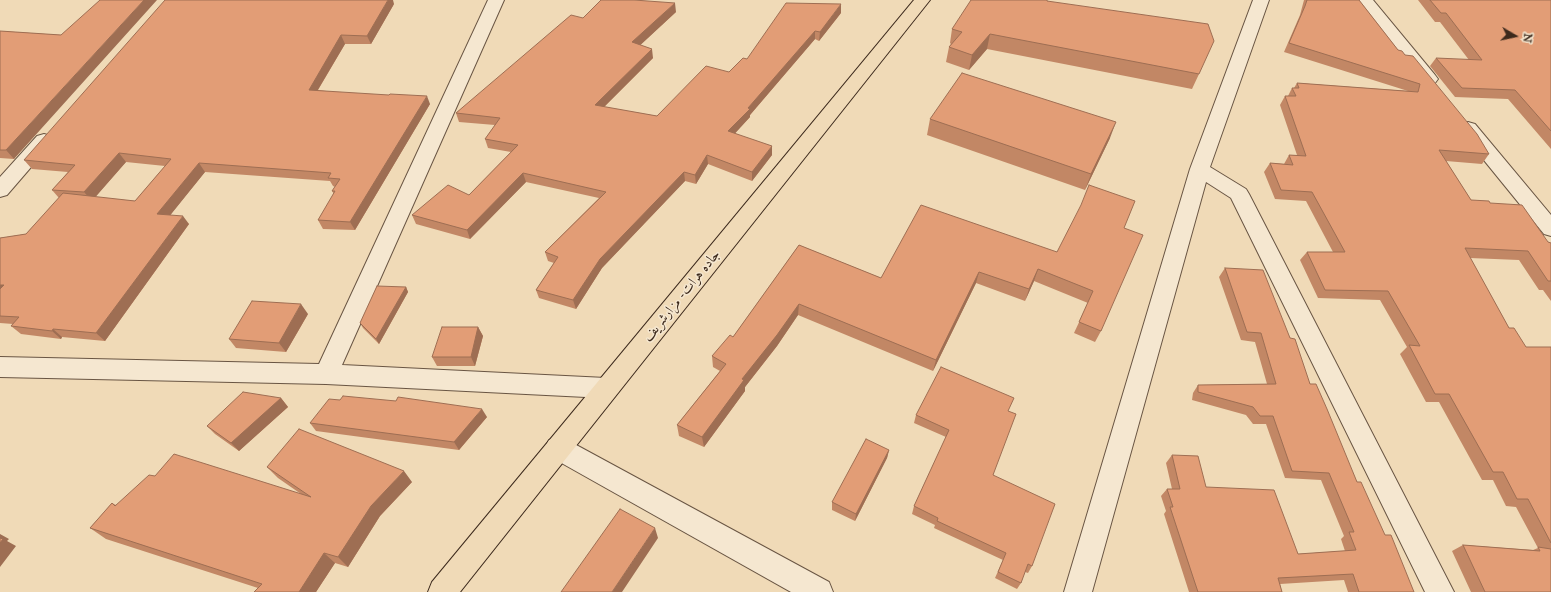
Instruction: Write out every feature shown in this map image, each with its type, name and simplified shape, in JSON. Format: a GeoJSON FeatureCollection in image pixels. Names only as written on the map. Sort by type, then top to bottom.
{"type":"FeatureCollection","features":[{"type":"Feature","properties":{"kind":"highway","name":"جاده هرات- مزارشریف"},"geometry":{"type":"LineString","coordinates":[[442,592],[922,0]]}},
{"type":"Feature","properties":{"kind":"street"},"geometry":{"type":"LineString","coordinates":[[326,374],[496,0]]}},
{"type":"Feature","properties":{"kind":"street"},"geometry":{"type":"LineString","coordinates":[[1078,592],[1200,169],[1261,0]]}},
{"type":"Feature","properties":{"kind":"street"},"geometry":{"type":"LineString","coordinates":[[1365,0],[1440,93]]}},
{"type":"Feature","properties":{"kind":"street"},"geometry":{"type":"LineString","coordinates":[[1460,118],[1551,229]]}},
{"type":"Feature","properties":{"kind":"street"},"geometry":{"type":"LineString","coordinates":[[0,190],[53,130]]}},
{"type":"Feature","properties":{"kind":"street"},"geometry":{"type":"LineString","coordinates":[[1200,169],[1239,194],[1440,592]]}},
{"type":"Feature","properties":{"kind":"street"},"geometry":{"type":"LineString","coordinates":[[0,367],[326,374],[606,388]]}},
{"type":"Feature","properties":{"kind":"street"},"geometry":{"type":"LineString","coordinates":[[558,448],[819,592]]}},
{"type":"Feature","properties":{"kind":"building"},"geometry":{"type":"Polygon","coordinates":[[[100,0],[144,0],[6,150],[0,150],[0,31],[61,35],[100,0]]]}},
{"type":"Feature","properties":{"kind":"building"},"geometry":{"type":"Polygon","coordinates":[[[165,0],[388,0],[367,36],[341,35],[309,90],[427,96],[350,222],[318,220],[335,191],[332,191],[340,179],[328,178],[331,173],[199,163],[157,214],[183,216],[96,333],[53,329],[52,331],[11,326],[19,317],[0,316],[0,289],[4,285],[0,285],[0,238],[26,234],[63,193],[135,201],[171,159],[119,153],[84,192],[52,190],[75,165],[24,160],[165,0]]]}},
{"type":"Feature","properties":{"kind":"building"},"geometry":{"type":"Polygon","coordinates":[[[601,0],[634,0],[675,3],[632,42],[652,49],[595,105],[657,116],[706,66],[729,72],[743,58],[747,59],[786,3],[841,4],[820,32],[815,31],[748,108],[750,109],[728,131],[772,146],[752,172],[707,155],[695,175],[684,172],[600,259],[573,300],[536,290],[558,257],[545,252],[606,192],[523,173],[467,230],[412,215],[448,185],[469,195],[518,145],[485,139],[500,118],[456,113],[571,15],[583,18],[601,0]]]}},
{"type":"Feature","properties":{"kind":"building"},"geometry":{"type":"Polygon","coordinates":[[[971,0],[1047,0],[1208,24],[1214,41],[1199,74],[990,34],[972,55],[949,47],[962,32],[952,29],[971,0]]]}},
{"type":"Feature","properties":{"kind":"building"},"geometry":{"type":"Polygon","coordinates":[[[1307,0],[1359,0],[1398,50],[1402,51],[1405,55],[1413,56],[1477,134],[1489,154],[1439,150],[1471,200],[1522,205],[1548,242],[1551,243],[1551,281],[1548,281],[1528,251],[1465,248],[1509,328],[1514,328],[1526,347],[1551,347],[1551,543],[1528,499],[1517,499],[1503,472],[1493,472],[1449,394],[1435,394],[1409,345],[1420,346],[1388,291],[1325,290],[1307,252],[1345,252],[1312,192],[1281,190],[1270,163],[1293,165],[1289,155],[1306,156],[1285,96],[1296,96],[1292,88],[1299,88],[1297,83],[1418,92],[1420,84],[1289,43],[1307,0]]]}},
{"type":"Feature","properties":{"kind":"building"},"geometry":{"type":"Polygon","coordinates":[[[1430,0],[1551,0],[1551,131],[1515,90],[1462,88],[1436,58],[1482,60],[1446,13],[1441,13],[1430,0]]]}},
{"type":"Feature","properties":{"kind":"building"},"geometry":{"type":"Polygon","coordinates":[[[962,73],[1116,122],[1091,174],[930,119],[962,73]]]}},
{"type":"Feature","properties":{"kind":"building"},"geometry":{"type":"Polygon","coordinates":[[[1089,185],[1135,201],[1124,228],[1143,235],[1101,331],[1079,322],[1093,291],[1038,269],[1029,289],[979,272],[936,360],[799,304],[777,335],[742,379],[744,380],[702,437],[677,425],[726,364],[712,356],[730,335],[733,337],[799,245],[881,278],[921,205],[1057,252],[1081,205],[1089,185]]]}},
{"type":"Feature","properties":{"kind":"building"},"geometry":{"type":"Polygon","coordinates":[[[1225,268],[1263,270],[1290,338],[1295,339],[1310,384],[1316,384],[1357,482],[1361,482],[1385,535],[1391,535],[1414,592],[1359,592],[1353,574],[1278,578],[1282,592],[1198,592],[1170,507],[1173,507],[1167,489],[1180,489],[1172,455],[1198,456],[1206,487],[1274,490],[1298,554],[1356,550],[1349,532],[1354,532],[1329,473],[1292,471],[1273,416],[1260,416],[1253,407],[1198,392],[1198,385],[1276,384],[1261,333],[1247,332],[1225,268]]]}},
{"type":"Feature","properties":{"kind":"building"},"geometry":{"type":"Polygon","coordinates":[[[377,286],[406,287],[376,339],[360,323],[377,286]]]}},
{"type":"Feature","properties":{"kind":"building"},"geometry":{"type":"Polygon","coordinates":[[[252,301],[301,304],[279,343],[229,339],[252,301]]]}},
{"type":"Feature","properties":{"kind":"building"},"geometry":{"type":"Polygon","coordinates":[[[442,327],[478,327],[471,357],[432,357],[442,327]]]}},
{"type":"Feature","properties":{"kind":"building"},"geometry":{"type":"Polygon","coordinates":[[[941,367],[1014,398],[1008,411],[1016,414],[993,475],[1055,504],[1032,566],[1028,564],[1021,583],[998,572],[1006,553],[937,521],[938,518],[914,506],[949,430],[916,415],[941,367]]]}},
{"type":"Feature","properties":{"kind":"building"},"geometry":{"type":"Polygon","coordinates":[[[243,392],[281,398],[231,443],[207,426],[243,392]]]}},
{"type":"Feature","properties":{"kind":"building"},"geometry":{"type":"Polygon","coordinates":[[[343,396],[396,401],[398,397],[482,409],[454,442],[310,423],[329,399],[340,400],[343,396]]]}},
{"type":"Feature","properties":{"kind":"building"},"geometry":{"type":"Polygon","coordinates":[[[299,429],[404,471],[371,506],[338,557],[324,553],[299,592],[254,592],[262,584],[90,528],[112,503],[115,506],[149,475],[155,476],[174,454],[311,497],[267,467],[299,429]]]}},
{"type":"Feature","properties":{"kind":"building"},"geometry":{"type":"Polygon","coordinates":[[[866,439],[889,450],[856,514],[832,502],[866,439]]]}},
{"type":"Feature","properties":{"kind":"building"},"geometry":{"type":"Polygon","coordinates":[[[620,509],[655,528],[612,592],[561,592],[620,509]]]}},
{"type":"Feature","properties":{"kind":"building"},"geometry":{"type":"Polygon","coordinates":[[[1463,545],[1540,551],[1538,547],[1551,549],[1551,592],[1485,592],[1463,545]]]}}]}
